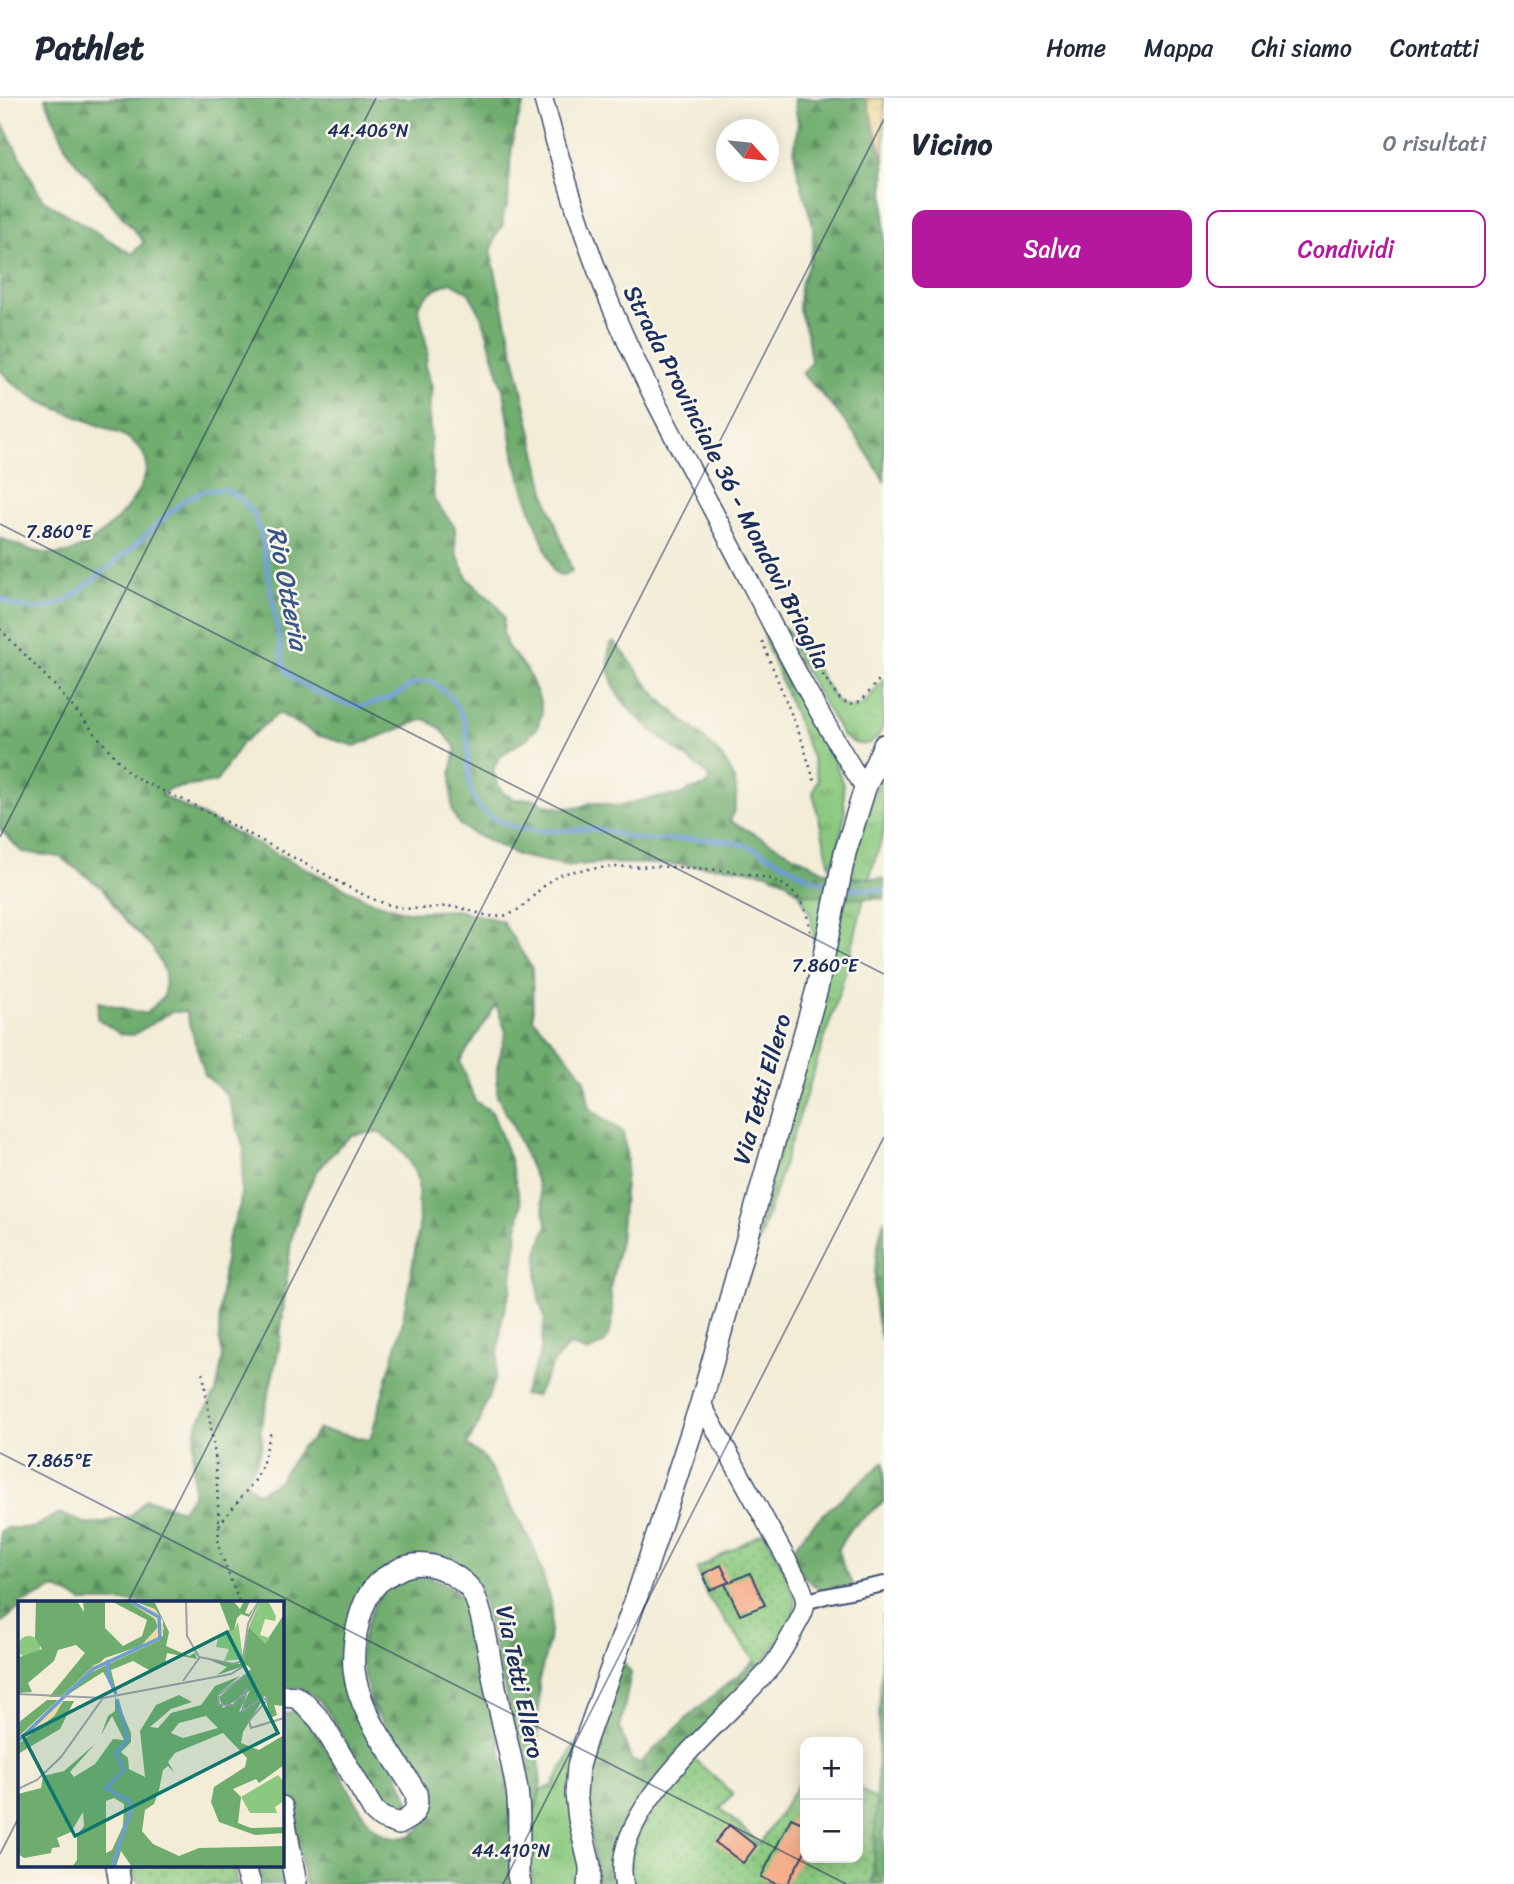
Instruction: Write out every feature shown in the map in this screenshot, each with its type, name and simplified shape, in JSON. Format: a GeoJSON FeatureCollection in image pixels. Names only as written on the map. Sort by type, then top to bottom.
{"type":"FeatureCollection","features":[{"type":"Feature","properties":{"kind":"main road","name":"Via Tetti Ellero"},"geometry":{"type":"LineString","coordinates":[[588,1884],[590,1866],[576,1794],[586,1739],[701,1403],[817,989],[838,887],[865,788],[884,745]]}},
{"type":"Feature","properties":{"kind":"main road","name":"Via Tetti Ellero"},"geometry":{"type":"LineString","coordinates":[[284,1696],[295,1697],[320,1720],[374,1811],[382,1818],[399,1824],[413,1816],[417,1807],[416,1793],[367,1713],[361,1698],[354,1669],[355,1637],[368,1598],[379,1582],[408,1565],[422,1564],[454,1575],[472,1593],[485,1630],[517,1791],[517,1875],[520,1884]]}},
{"type":"Feature","properties":{"kind":"main road"},"geometry":{"type":"LineString","coordinates":[[284,1818],[296,1884]]}},
{"type":"Feature","properties":{"kind":"main road"},"geometry":{"type":"LineString","coordinates":[[245,1867],[250,1884]]}},
{"type":"Feature","properties":{"kind":"street","name":"Strada Provinciale 36 - Mondovì Briaglia"},"geometry":{"type":"LineString","coordinates":[[543,98],[562,166],[618,322],[649,388],[765,612],[835,741],[865,788]]}},
{"type":"Feature","properties":{"kind":"street"},"geometry":{"type":"LineString","coordinates":[[624,1884],[624,1852],[639,1814],[653,1793],[772,1665],[802,1615],[805,1602],[799,1582],[701,1403]]}},
{"type":"Feature","properties":{"kind":"street"},"geometry":{"type":"LineString","coordinates":[[805,1602],[884,1584]]}},
{"type":"Feature","properties":{"kind":"path"},"geometry":{"type":"LineString","coordinates":[[765,612],[760,626],[761,639],[801,737],[814,783]]}},
{"type":"Feature","properties":{"kind":"path"},"geometry":{"type":"LineString","coordinates":[[791,628],[844,702],[855,703],[864,698],[884,674]]}},
{"type":"Feature","properties":{"kind":"path"},"geometry":{"type":"LineString","coordinates":[[0,629],[54,685],[134,776],[378,900],[404,908],[456,907],[499,917],[518,909],[556,877],[585,869],[652,868],[736,872],[765,877],[792,890],[806,912],[810,935]]}},
{"type":"Feature","properties":{"kind":"path"},"geometry":{"type":"LineString","coordinates":[[203,1373],[216,1463],[218,1545],[239,1601]]}},
{"type":"Feature","properties":{"kind":"path"},"geometry":{"type":"LineString","coordinates":[[219,1525],[256,1479],[271,1431]]}},
{"type":"Feature","properties":{"kind":"green space"},"geometry":{"type":"Polygon","coordinates":[[[45,98],[527,98],[514,137],[508,205],[503,212],[503,224],[491,253],[546,496],[572,571],[563,576],[554,572],[525,493],[515,460],[505,397],[478,309],[468,292],[451,282],[432,291],[418,306],[428,351],[425,367],[432,386],[429,413],[434,500],[455,527],[456,552],[468,579],[498,606],[504,618],[503,632],[507,646],[528,672],[542,713],[537,728],[499,758],[493,769],[496,781],[503,793],[514,799],[535,799],[543,804],[561,808],[580,807],[590,803],[615,806],[678,795],[704,787],[708,783],[709,778],[705,772],[643,723],[618,695],[610,673],[609,660],[610,645],[614,642],[652,690],[716,751],[728,766],[735,782],[736,800],[730,821],[832,875],[828,896],[799,893],[784,880],[767,873],[732,867],[599,863],[569,866],[519,856],[459,824],[452,811],[451,774],[456,748],[440,728],[425,719],[355,746],[317,735],[279,713],[242,743],[216,782],[169,789],[161,795],[368,900],[407,912],[456,910],[502,921],[532,968],[533,1019],[564,1052],[585,1080],[589,1108],[623,1132],[627,1159],[620,1240],[610,1289],[613,1314],[611,1328],[605,1343],[588,1352],[569,1345],[554,1362],[536,1396],[523,1395],[540,1355],[545,1318],[539,1300],[538,1253],[547,1224],[539,1187],[497,1096],[497,1067],[506,1032],[496,1005],[460,1061],[475,1101],[492,1112],[509,1156],[521,1204],[511,1289],[502,1319],[495,1380],[480,1421],[467,1445],[484,1458],[534,1548],[552,1609],[549,1641],[539,1680],[538,1744],[541,1790],[531,1821],[525,1772],[479,1587],[394,1564],[347,1646],[409,1801],[399,1813],[384,1806],[370,1790],[334,1720],[319,1701],[302,1689],[284,1688],[284,1601],[81,1601],[55,1588],[27,1601],[18,1601],[18,1609],[0,1624],[0,1532],[6,1528],[32,1528],[59,1513],[89,1525],[131,1516],[146,1499],[182,1510],[193,1494],[193,1454],[197,1425],[216,1392],[223,1357],[219,1336],[220,1302],[227,1242],[240,1205],[244,1149],[227,1095],[205,1075],[186,1012],[171,1012],[133,1035],[120,1034],[97,1018],[99,1002],[146,1014],[164,996],[165,972],[152,947],[123,918],[102,888],[60,857],[22,852],[0,829],[0,538],[49,554],[79,549],[106,529],[131,502],[146,473],[146,460],[138,446],[125,436],[39,401],[14,384],[0,370],[0,119],[42,199],[132,254],[144,242],[69,154],[45,98]],[[381,1133],[352,1135],[315,1174],[301,1204],[291,1241],[279,1348],[260,1431],[261,1451],[245,1482],[258,1493],[278,1481],[318,1429],[370,1440],[402,1325],[419,1228],[418,1179],[408,1159],[381,1133]]]}},
{"type":"Feature","properties":{"kind":"green space"},"geometry":{"type":"Polygon","coordinates":[[[794,98],[866,98],[884,161],[884,481],[847,424],[802,374],[811,363],[807,334],[799,309],[800,286],[813,247],[813,226],[794,153],[798,123],[794,98]]]}},
{"type":"Feature","properties":{"kind":"green space"},"geometry":{"type":"Polygon","coordinates":[[[776,621],[810,658],[837,702],[845,707],[859,706],[884,679],[883,726],[872,742],[855,743],[843,736],[776,621]]]}},
{"type":"Feature","properties":{"kind":"green space"},"geometry":{"type":"Polygon","coordinates":[[[764,626],[818,724],[843,785],[845,815],[832,875],[813,793],[818,780],[813,760],[765,641],[764,626]]]}},
{"type":"Feature","properties":{"kind":"green space"},"geometry":{"type":"Polygon","coordinates":[[[884,771],[884,831],[869,879],[849,877],[872,797],[884,771]]]}},
{"type":"Feature","properties":{"kind":"green space"},"geometry":{"type":"Polygon","coordinates":[[[849,877],[884,879],[884,899],[845,898],[849,877]]]}},
{"type":"Feature","properties":{"kind":"green space"},"geometry":{"type":"Polygon","coordinates":[[[799,893],[828,896],[815,951],[811,916],[799,893]]]}},
{"type":"Feature","properties":{"kind":"green space"},"geometry":{"type":"Polygon","coordinates":[[[845,898],[864,898],[848,964],[744,1287],[845,898]]]}},
{"type":"Feature","properties":{"kind":"green space"},"geometry":{"type":"Polygon","coordinates":[[[884,1219],[884,1344],[876,1315],[875,1282],[884,1219]]]}},
{"type":"Feature","properties":{"kind":"green space"},"geometry":{"type":"Polygon","coordinates":[[[884,1462],[884,1501],[849,1530],[838,1549],[845,1572],[854,1586],[825,1592],[808,1581],[799,1570],[794,1558],[798,1542],[819,1518],[884,1462]]]}},
{"type":"Feature","properties":{"kind":"green space"},"geometry":{"type":"Polygon","coordinates":[[[764,1532],[789,1582],[795,1610],[785,1632],[760,1667],[707,1596],[697,1569],[764,1532]]]}},
{"type":"Feature","properties":{"kind":"green space"},"geometry":{"type":"Polygon","coordinates":[[[414,1575],[446,1584],[464,1599],[473,1618],[511,1796],[510,1884],[305,1884],[284,1776],[284,1714],[294,1711],[303,1718],[327,1751],[363,1814],[379,1831],[396,1837],[407,1837],[422,1826],[426,1817],[428,1795],[424,1784],[374,1708],[360,1657],[365,1628],[373,1607],[384,1590],[401,1578],[414,1575]]]}},
{"type":"Feature","properties":{"kind":"green space"},"geometry":{"type":"Polygon","coordinates":[[[883,1615],[884,1884],[873,1884],[883,1615]]]}},
{"type":"Feature","properties":{"kind":"green space"},"geometry":{"type":"Polygon","coordinates":[[[621,1660],[631,1673],[620,1729],[632,1761],[640,1763],[697,1709],[755,1661],[760,1667],[702,1729],[617,1884],[598,1884],[587,1813],[586,1780],[591,1755],[621,1660]]]}},
{"type":"Feature","properties":{"kind":"green space"},"geometry":{"type":"Polygon","coordinates":[[[575,1744],[582,1867],[578,1884],[533,1884],[528,1848],[537,1801],[541,1790],[553,1786],[575,1744]]]}},
{"type":"Feature","properties":{"kind":"green space"},"geometry":{"type":"Polygon","coordinates":[[[693,1758],[733,1794],[720,1808],[760,1844],[800,1782],[800,1863],[863,1863],[863,1791],[876,1800],[873,1884],[632,1884],[631,1859],[636,1842],[656,1804],[693,1758]]]}},
{"type":"Feature","properties":{"kind":"green space"},"geometry":{"type":"Polygon","coordinates":[[[284,1857],[289,1884],[259,1884],[254,1867],[284,1867],[284,1857]]]}},
{"type":"Feature","properties":{"kind":"green space"},"geometry":{"type":"Polygon","coordinates":[[[126,1867],[233,1867],[237,1884],[140,1884],[135,1877],[127,1879],[126,1867]]]}},
{"type":"Feature","properties":{"kind":"sand"},"geometry":{"type":"Polygon","coordinates":[[[866,98],[884,98],[884,161],[866,98]]]}},
{"type":"Feature","properties":{"kind":"building"},"geometry":{"type":"Polygon","coordinates":[[[721,1565],[729,1582],[710,1590],[703,1574],[721,1565]]]}},
{"type":"Feature","properties":{"kind":"building"},"geometry":{"type":"Polygon","coordinates":[[[750,1573],[765,1605],[740,1615],[725,1584],[750,1573]]]}},
{"type":"Feature","properties":{"kind":"building"},"geometry":{"type":"Polygon","coordinates":[[[791,1818],[800,1822],[800,1860],[787,1884],[776,1884],[761,1877],[791,1818]]]}},
{"type":"Feature","properties":{"kind":"building"},"geometry":{"type":"Polygon","coordinates":[[[729,1825],[756,1846],[743,1863],[715,1842],[729,1825]]]}},
{"type":"Feature","properties":{"kind":"waterway","name":"Rio Otteria"},"geometry":{"type":"LineString","coordinates":[[0,598],[15,606],[38,610],[67,601],[130,550],[186,499],[204,491],[223,489],[239,497],[253,513],[262,538],[283,662],[288,673],[303,685],[323,695],[358,706],[395,696],[420,682],[436,684],[449,695],[463,718],[470,788],[480,808],[490,816],[514,827],[538,831],[595,829],[645,840],[711,839],[737,843],[761,851],[811,878],[832,885]]}},
{"type":"Feature","properties":{"kind":"waterway","name":"Rio Otteria"},"geometry":{"type":"LineString","coordinates":[[844,888],[884,890]]}}]}
